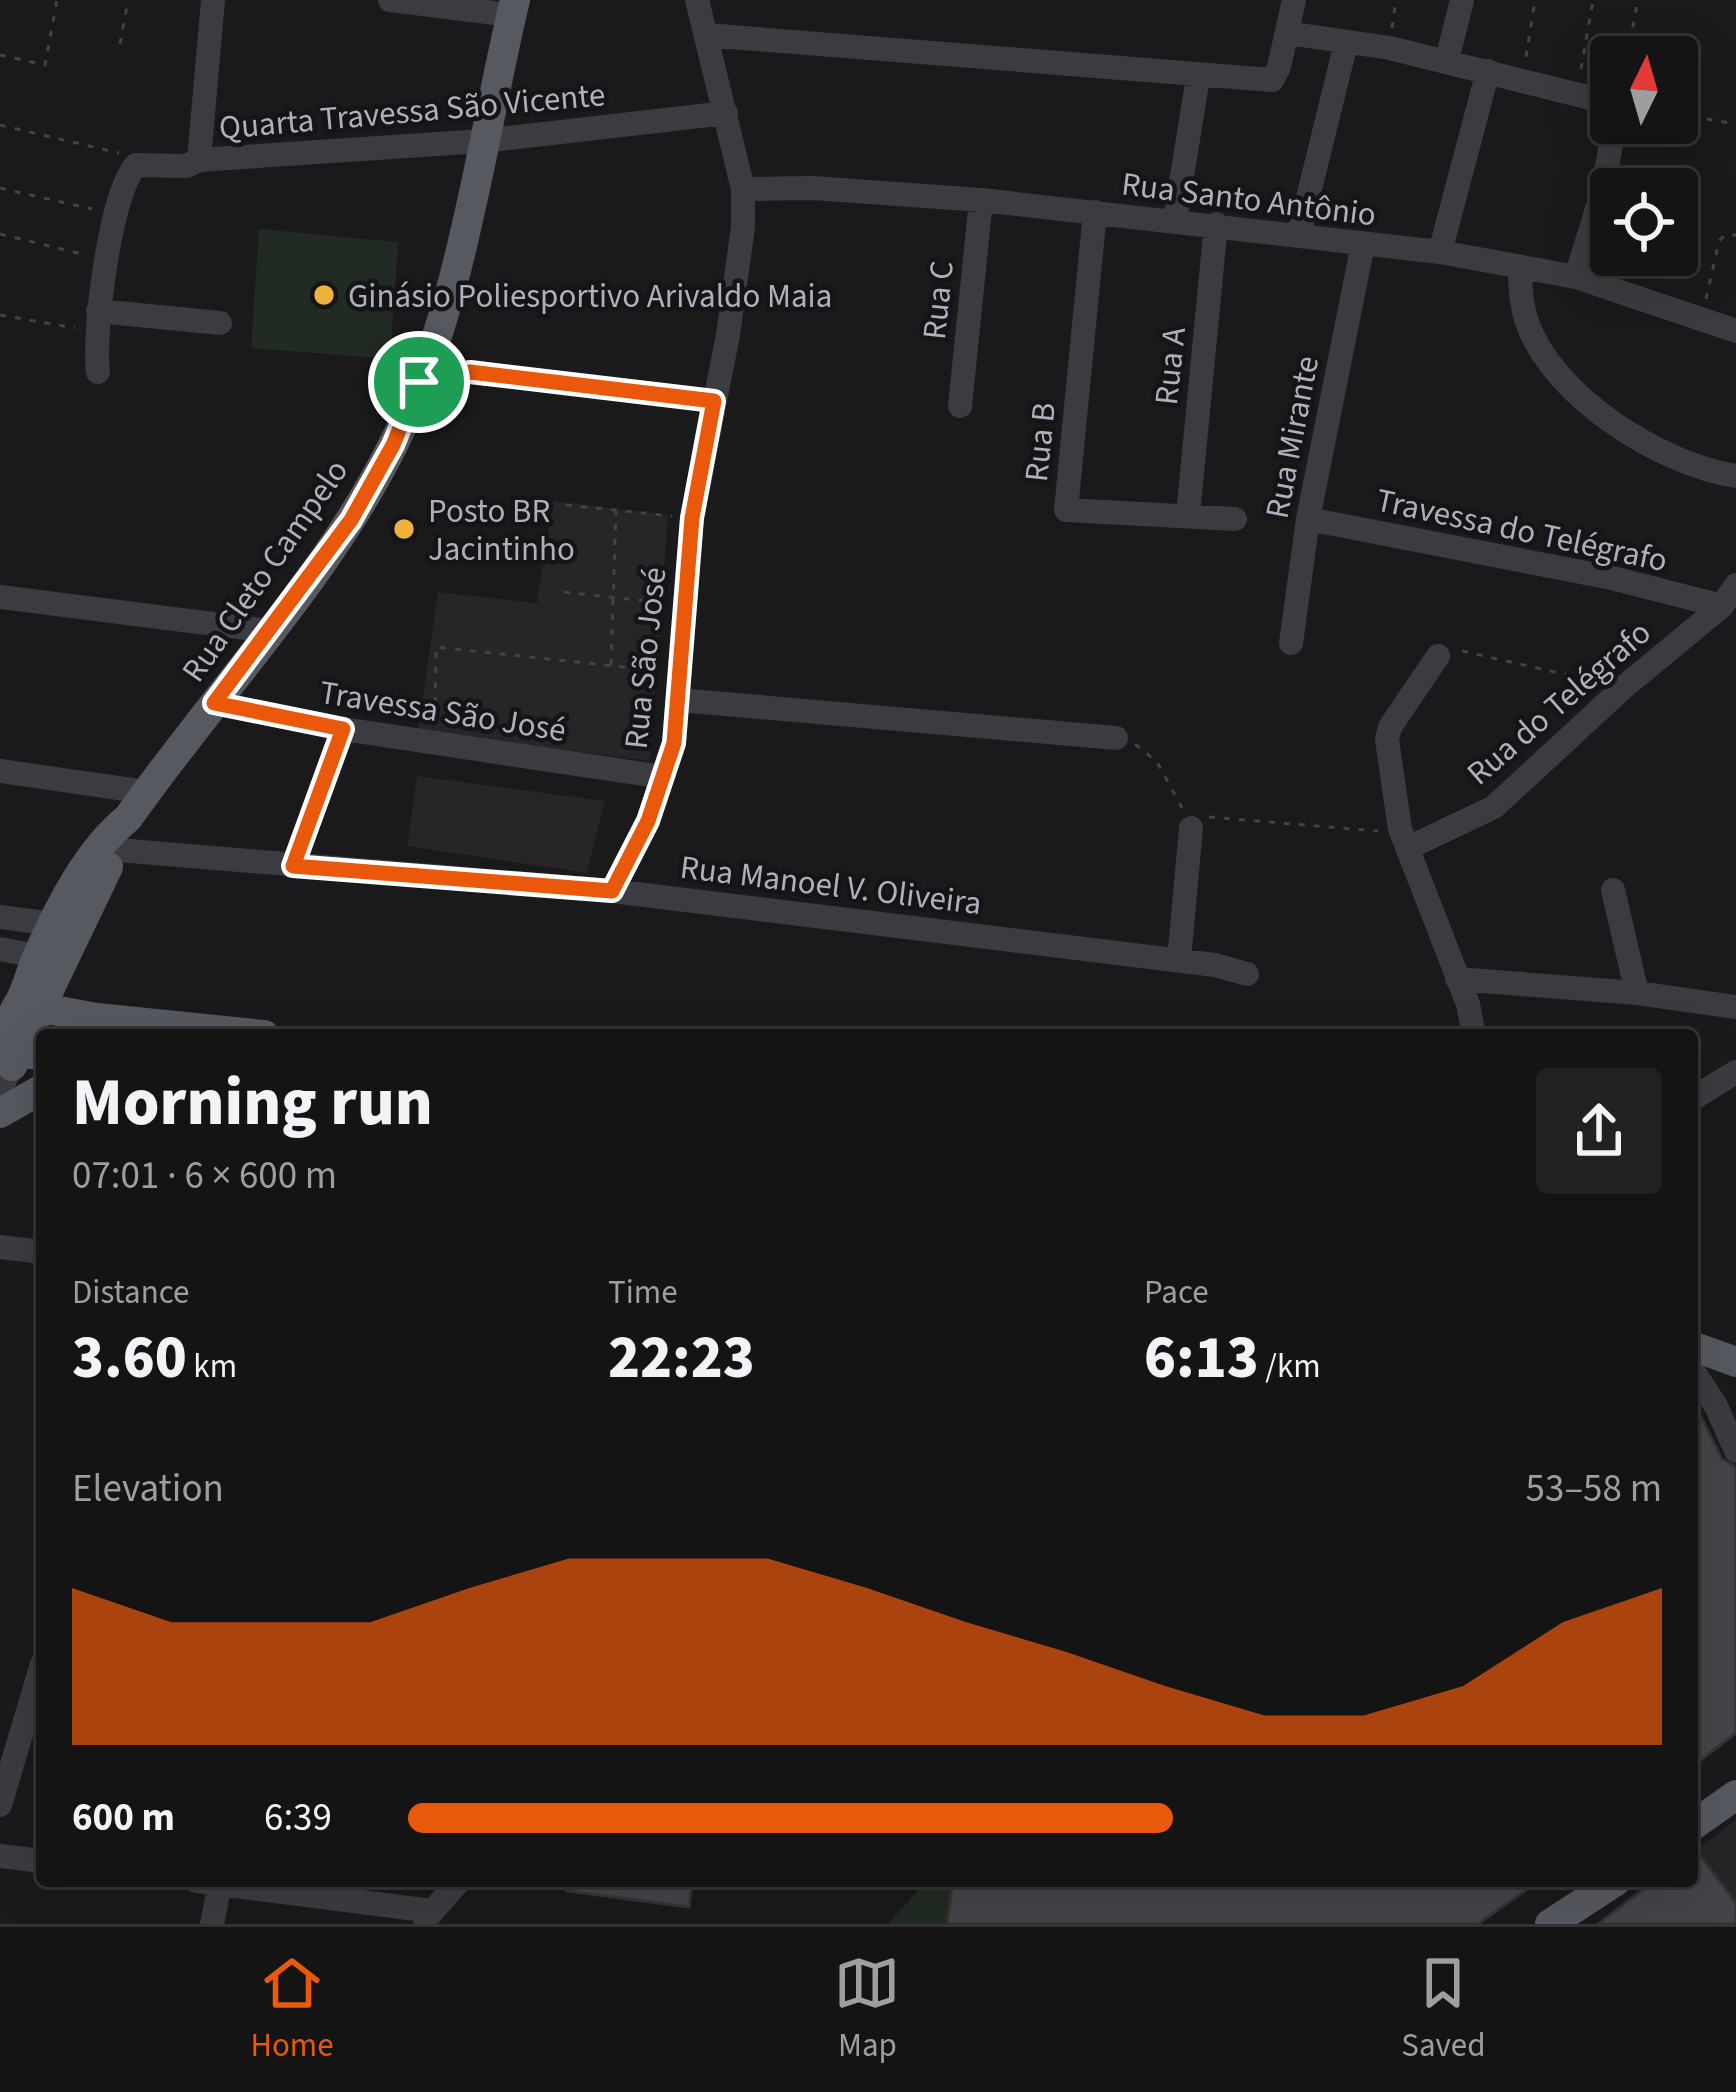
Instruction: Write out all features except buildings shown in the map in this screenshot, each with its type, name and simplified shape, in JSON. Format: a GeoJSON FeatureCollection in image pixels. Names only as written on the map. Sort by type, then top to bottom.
{"type":"FeatureCollection","features":[{"type":"Feature","properties":{"kind":"main road","name":"Rua Cleto Campelo"},"geometry":{"type":"LineString","coordinates":[[19,1046],[48,948],[94,855],[137,805],[351,520],[393,445],[470,227],[483,141],[513,8]]}},
{"type":"Feature","properties":{"kind":"main road","name":"Rua Cleto Campelo"},"geometry":{"type":"LineString","coordinates":[[48,948],[118,850],[137,805]]}},
{"type":"Feature","properties":{"kind":"main road"},"geometry":{"type":"LineString","coordinates":[[48,948],[97,1018]]}},
{"type":"Feature","properties":{"kind":"main road"},"geometry":{"type":"LineString","coordinates":[[0,1113],[48,948]]}},
{"type":"Feature","properties":{"kind":"main road"},"geometry":{"type":"LineString","coordinates":[[66,1029],[97,1018],[205,1029]]}},
{"type":"Feature","properties":{"kind":"main road"},"geometry":{"type":"LineString","coordinates":[[1698,1328],[1736,1342]]}},
{"type":"Feature","properties":{"kind":"main road"},"geometry":{"type":"LineString","coordinates":[[1698,1348],[1736,1362]]}},
{"type":"Feature","properties":{"kind":"main road"},"geometry":{"type":"LineString","coordinates":[[1698,1822],[1736,1795]]}},
{"type":"Feature","properties":{"kind":"main road"},"geometry":{"type":"LineString","coordinates":[[1550,1924],[1607,1887]]}},
{"type":"Feature","properties":{"kind":"street"},"geometry":{"type":"LineString","coordinates":[[199,160],[213,0]]}},
{"type":"Feature","properties":{"kind":"street"},"geometry":{"type":"LineString","coordinates":[[390,0],[513,8]]}},
{"type":"Feature","properties":{"kind":"street","name":"Rua São José"},"geometry":{"type":"LineString","coordinates":[[612,891],[648,821],[674,743],[692,518],[743,227],[743,189],[697,0]]}},
{"type":"Feature","properties":{"kind":"street"},"geometry":{"type":"LineString","coordinates":[[706,35],[1272,80],[1294,0]]}},
{"type":"Feature","properties":{"kind":"street"},"geometry":{"type":"LineString","coordinates":[[1447,60],[1462,0]]}},
{"type":"Feature","properties":{"kind":"street"},"geometry":{"type":"LineString","coordinates":[[1287,33],[1390,47],[1590,98]]}},
{"type":"Feature","properties":{"kind":"street"},"geometry":{"type":"LineString","coordinates":[[1299,233],[1346,43]]}},
{"type":"Feature","properties":{"kind":"street"},"geometry":{"type":"LineString","coordinates":[[1440,252],[1487,71]]}},
{"type":"Feature","properties":{"kind":"street"},"geometry":{"type":"LineString","coordinates":[[1175,220],[1198,76]]}},
{"type":"Feature","properties":{"kind":"street","name":"Quarta Travessa São Vicente"},"geometry":{"type":"LineString","coordinates":[[143,163],[186,166],[199,160],[483,141],[725,113]]}},
{"type":"Feature","properties":{"kind":"street"},"geometry":{"type":"LineString","coordinates":[[1576,277],[1611,144]]}},
{"type":"Feature","properties":{"kind":"street"},"geometry":{"type":"LineString","coordinates":[[98,372],[98,321],[119,203],[130,170],[143,163]]}},
{"type":"Feature","properties":{"kind":"street","name":"Rua Santo Antônio"},"geometry":{"type":"LineString","coordinates":[[743,189],[813,188],[981,200],[1440,252],[1576,277],[1736,331]]}},
{"type":"Feature","properties":{"kind":"street","name":"Rua C"},"geometry":{"type":"LineString","coordinates":[[960,406],[981,200]]}},
{"type":"Feature","properties":{"kind":"street","name":"Rua B"},"geometry":{"type":"LineString","coordinates":[[1095,212],[1066,510],[1235,519]]}},
{"type":"Feature","properties":{"kind":"street","name":"Rua A"},"geometry":{"type":"LineString","coordinates":[[1187,515],[1216,224]]}},
{"type":"Feature","properties":{"kind":"street","name":"Rua Mirante"},"geometry":{"type":"LineString","coordinates":[[1291,643],[1307,519],[1363,244]]}},
{"type":"Feature","properties":{"kind":"street"},"geometry":{"type":"LineString","coordinates":[[1520,267],[1526,320],[1542,354],[1570,388],[1651,445],[1703,471],[1736,476]]}},
{"type":"Feature","properties":{"kind":"street"},"geometry":{"type":"LineString","coordinates":[[98,321],[220,323]]}},
{"type":"Feature","properties":{"kind":"street"},"geometry":{"type":"LineString","coordinates":[[419,382],[470,372],[714,401]]}},
{"type":"Feature","properties":{"kind":"street","name":"Travessa do Telégrafo"},"geometry":{"type":"LineString","coordinates":[[1307,519],[1729,596]]}},
{"type":"Feature","properties":{"kind":"street","name":"Rua do Telégrafo"},"geometry":{"type":"LineString","coordinates":[[1404,839],[1494,806],[1729,596]]}},
{"type":"Feature","properties":{"kind":"street"},"geometry":{"type":"LineString","coordinates":[[0,597],[269,631]]}},
{"type":"Feature","properties":{"kind":"street"},"geometry":{"type":"LineString","coordinates":[[1438,656],[1390,727],[1387,740],[1404,839],[1468,1004],[1473,1029]]}},
{"type":"Feature","properties":{"kind":"street"},"geometry":{"type":"LineString","coordinates":[[679,700],[1116,738]]}},
{"type":"Feature","properties":{"kind":"street","name":"Travessa São José"},"geometry":{"type":"LineString","coordinates":[[214,703],[343,729],[663,777]]}},
{"type":"Feature","properties":{"kind":"street"},"geometry":{"type":"LineString","coordinates":[[293,866],[343,729]]}},
{"type":"Feature","properties":{"kind":"street"},"geometry":{"type":"LineString","coordinates":[[0,771],[137,805]]}},
{"type":"Feature","properties":{"kind":"street"},"geometry":{"type":"LineString","coordinates":[[1179,960],[1191,828]]}},
{"type":"Feature","properties":{"kind":"street","name":"Rua Manoel V. Oliveira"},"geometry":{"type":"LineString","coordinates":[[118,850],[612,891],[1179,960],[1247,974]]}},
{"type":"Feature","properties":{"kind":"street"},"geometry":{"type":"LineString","coordinates":[[1613,890],[1637,993]]}},
{"type":"Feature","properties":{"kind":"street"},"geometry":{"type":"LineString","coordinates":[[0,917],[48,948]]}},
{"type":"Feature","properties":{"kind":"street"},"geometry":{"type":"LineString","coordinates":[[0,950],[48,948]]}},
{"type":"Feature","properties":{"kind":"street"},"geometry":{"type":"LineString","coordinates":[[1457,979],[1736,1006]]}},
{"type":"Feature","properties":{"kind":"street"},"geometry":{"type":"LineString","coordinates":[[1698,1095],[1736,1072]]}},
{"type":"Feature","properties":{"kind":"street"},"geometry":{"type":"LineString","coordinates":[[0,1246],[36,1251]]}},
{"type":"Feature","properties":{"kind":"street"},"geometry":{"type":"LineString","coordinates":[[1698,1379],[1736,1451]]}},
{"type":"Feature","properties":{"kind":"street"},"geometry":{"type":"LineString","coordinates":[[0,1805],[36,1684]]}},
{"type":"Feature","properties":{"kind":"street"},"geometry":{"type":"LineString","coordinates":[[0,1856],[36,1860]]}},
{"type":"Feature","properties":{"kind":"street"},"geometry":{"type":"LineString","coordinates":[[208,1887],[212,1924]]}},
{"type":"Feature","properties":{"kind":"street"},"geometry":{"type":"LineString","coordinates":[[238,1887],[427,1918],[454,1887]]}},
{"type":"Feature","properties":{"kind":"path"},"geometry":{"type":"LineString","coordinates":[[0,55],[45,64],[57,0]]}},
{"type":"Feature","properties":{"kind":"path"},"geometry":{"type":"LineString","coordinates":[[121,44],[128,0]]}},
{"type":"Feature","properties":{"kind":"path"},"geometry":{"type":"LineString","coordinates":[[1390,47],[1396,0]]}},
{"type":"Feature","properties":{"kind":"path"},"geometry":{"type":"LineString","coordinates":[[1527,50],[1535,0]]}},
{"type":"Feature","properties":{"kind":"path"},"geometry":{"type":"LineString","coordinates":[[1581,66],[1593,0]]}},
{"type":"Feature","properties":{"kind":"path"},"geometry":{"type":"LineString","coordinates":[[1631,36],[1638,0]]}},
{"type":"Feature","properties":{"kind":"path"},"geometry":{"type":"LineString","coordinates":[[1698,118],[1736,124]]}},
{"type":"Feature","properties":{"kind":"path"},"geometry":{"type":"LineString","coordinates":[[0,125],[143,163]]}},
{"type":"Feature","properties":{"kind":"path"},"geometry":{"type":"LineString","coordinates":[[0,188],[119,203]]}},
{"type":"Feature","properties":{"kind":"path"},"geometry":{"type":"LineString","coordinates":[[0,234],[108,260]]}},
{"type":"Feature","properties":{"kind":"path"},"geometry":{"type":"LineString","coordinates":[[1666,308],[1704,311],[1719,242],[1724,236],[1736,235]]}},
{"type":"Feature","properties":{"kind":"path"},"geometry":{"type":"LineString","coordinates":[[0,315],[98,321]]}},
{"type":"Feature","properties":{"kind":"path"},"geometry":{"type":"LineString","coordinates":[[566,505],[692,518]]}},
{"type":"Feature","properties":{"kind":"path"},"geometry":{"type":"LineString","coordinates":[[611,665],[616,511]]}},
{"type":"Feature","properties":{"kind":"path"},"geometry":{"type":"LineString","coordinates":[[564,592],[684,605]]}},
{"type":"Feature","properties":{"kind":"path"},"geometry":{"type":"LineString","coordinates":[[434,743],[436,646],[681,674]]}},
{"type":"Feature","properties":{"kind":"path"},"geometry":{"type":"LineString","coordinates":[[1438,656],[1446,647],[1624,687]]}},
{"type":"Feature","properties":{"kind":"path"},"geometry":{"type":"LineString","coordinates":[[1116,738],[1157,762],[1191,828],[1200,816],[1404,839]]}},
{"type":"Feature","properties":{"kind":"shaded area","name":"Ginásio Poliesportivo Arivaldo Maia"},"geometry":{"type":"Polygon","coordinates":[[[259,229],[398,242],[390,359],[251,348],[259,229]]]}},
{"type":"Feature","properties":{"kind":"shaded area"},"geometry":{"type":"Polygon","coordinates":[[[553,501],[668,515],[650,761],[418,731],[438,592],[537,603],[553,501]]]}},
{"type":"Feature","properties":{"kind":"shaded area"},"geometry":{"type":"Polygon","coordinates":[[[417,776],[605,801],[587,873],[407,846],[417,776]]]}},
{"type":"Feature","properties":{"kind":"shaded area"},"geometry":{"type":"Polygon","coordinates":[[[1736,1820],[1736,1903],[1698,1853],[1736,1820]]]}},
{"type":"Feature","properties":{"kind":"shaded area"},"geometry":{"type":"Polygon","coordinates":[[[921,1887],[952,1887],[947,1924],[888,1924],[921,1887]]]}},
{"type":"Feature","properties":{"kind":"place","name":"Ginásio Poliesportivo Arivaldo Maia"},"geometry":{"type":"Point","coordinates":[324,295]}},
{"type":"Feature","properties":{"kind":"place","name":"Posto BR Jacintinho"},"geometry":{"type":"Point","coordinates":[404,529]}},
{"type":"Feature","properties":{"kind":"route"},"geometry":{"type":"LineString","coordinates":[[470,372],[714,401],[692,518],[674,743],[648,821],[612,891],[293,866],[343,729],[214,703],[351,520],[393,445],[419,382],[470,372]]}}]}
